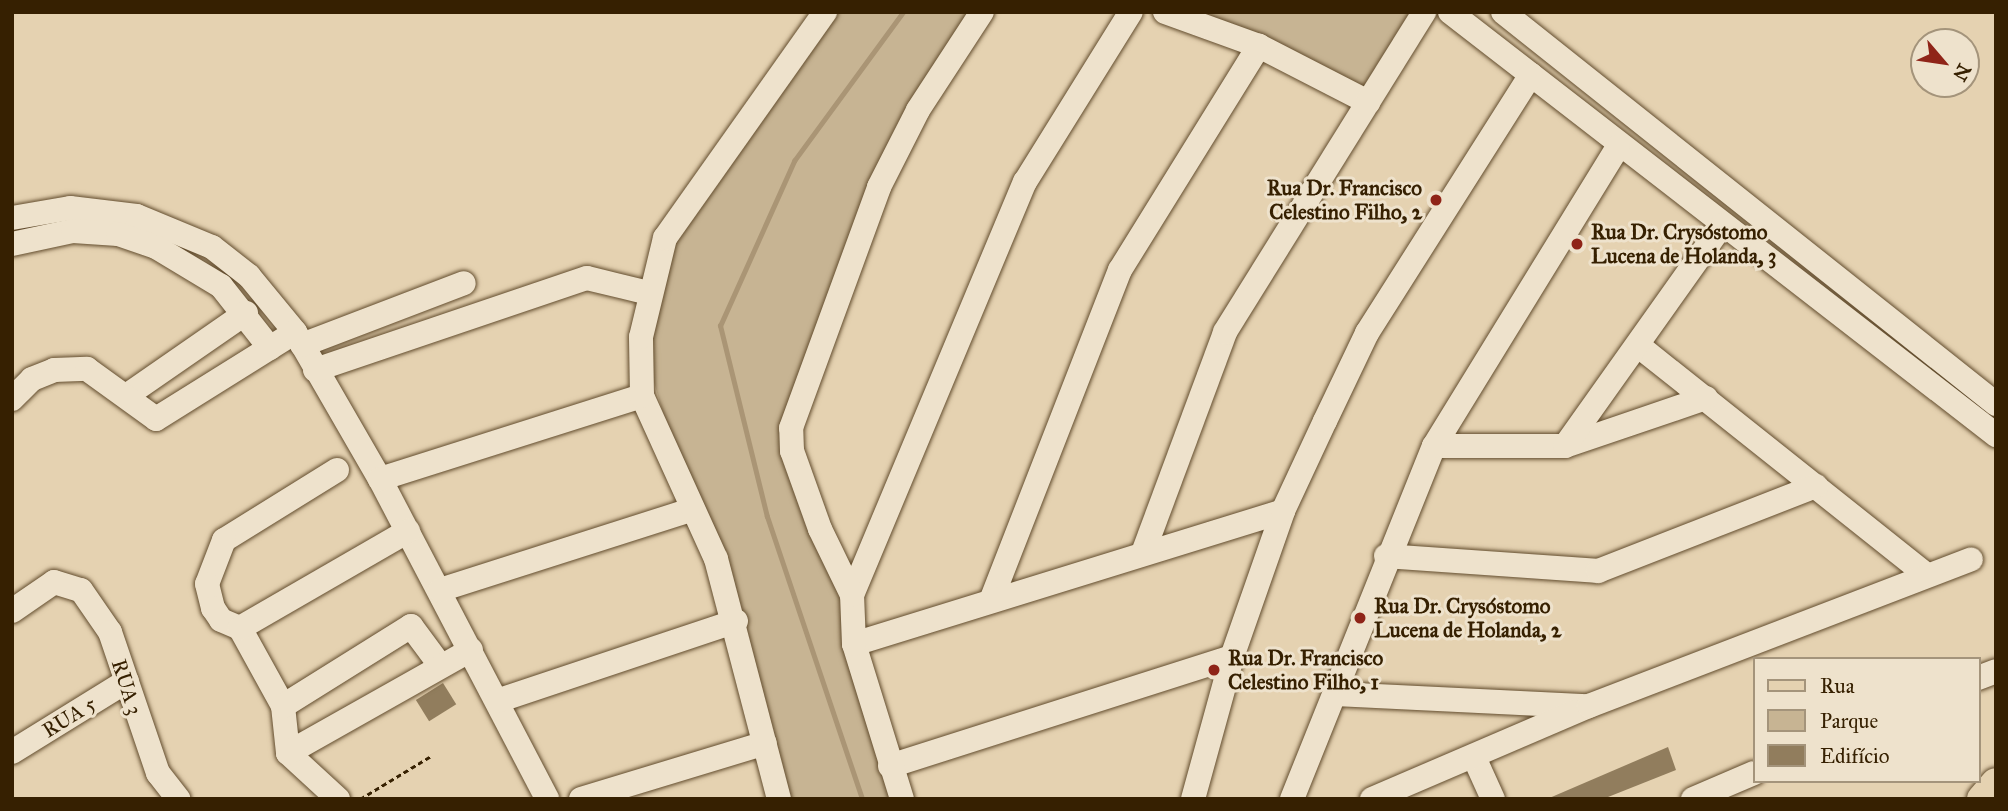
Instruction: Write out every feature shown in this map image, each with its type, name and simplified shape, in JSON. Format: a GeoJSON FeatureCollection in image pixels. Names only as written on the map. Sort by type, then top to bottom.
{"type":"FeatureCollection","features":[{"type":"Feature","properties":{"kind":"main road"},"geometry":{"type":"LineString","coordinates":[[1982,799],[1996,783]]}},
{"type":"Feature","properties":{"kind":"street"},"geometry":{"type":"LineString","coordinates":[[779,799],[736,621],[642,396],[641,337],[649,293],[664,238],[689,196],[825,12]]}},
{"type":"Feature","properties":{"kind":"street"},"geometry":{"type":"LineString","coordinates":[[902,799],[854,643],[852,595],[792,451],[793,416],[879,187],[918,110],[982,12]]}},
{"type":"Feature","properties":{"kind":"street"},"geometry":{"type":"LineString","coordinates":[[852,595],[1025,181],[1131,12]]}},
{"type":"Feature","properties":{"kind":"street"},"geometry":{"type":"LineString","coordinates":[[1166,12],[1259,46],[1368,102]]}},
{"type":"Feature","properties":{"kind":"street"},"geometry":{"type":"LineString","coordinates":[[1143,553],[1225,332],[1424,12]]}},
{"type":"Feature","properties":{"kind":"street"},"geometry":{"type":"LineString","coordinates":[[1450,12],[1618,147],[1996,435]]}},
{"type":"Feature","properties":{"kind":"street"},"geometry":{"type":"LineString","coordinates":[[1503,12],[1996,404]]}},
{"type":"Feature","properties":{"kind":"street"},"geometry":{"type":"LineString","coordinates":[[992,598],[1120,270],[1259,46]]}},
{"type":"Feature","properties":{"kind":"street"},"geometry":{"type":"LineString","coordinates":[[1193,799],[1231,657],[1283,511],[1367,333],[1531,75]]}},
{"type":"Feature","properties":{"kind":"street"},"geometry":{"type":"LineString","coordinates":[[1292,799],[1337,694],[1386,556],[1434,446],[1618,147]]}},
{"type":"Feature","properties":{"kind":"street"},"geometry":{"type":"LineString","coordinates":[[17,212],[100,210],[187,233],[249,276],[298,339],[380,479],[547,799]]}},
{"type":"Feature","properties":{"kind":"street"},"geometry":{"type":"LineString","coordinates":[[1565,446],[1640,346],[1722,225]]}},
{"type":"Feature","properties":{"kind":"street"},"geometry":{"type":"LineString","coordinates":[[12,244],[73,231],[118,234],[181,260],[221,286],[246,313],[270,348]]}},
{"type":"Feature","properties":{"kind":"street"},"geometry":{"type":"LineString","coordinates":[[315,370],[587,278],[649,293]]}},
{"type":"Feature","properties":{"kind":"street"},"geometry":{"type":"LineString","coordinates":[[12,399],[32,379],[75,368],[98,373],[156,419],[270,348],[464,284]]}},
{"type":"Feature","properties":{"kind":"street"},"geometry":{"type":"LineString","coordinates":[[126,396],[246,313]]}},
{"type":"Feature","properties":{"kind":"street"},"geometry":{"type":"LineString","coordinates":[[1640,346],[1925,574]]}},
{"type":"Feature","properties":{"kind":"street"},"geometry":{"type":"LineString","coordinates":[[380,479],[642,396]]}},
{"type":"Feature","properties":{"kind":"street"},"geometry":{"type":"LineString","coordinates":[[1434,446],[1565,446],[1706,398]]}},
{"type":"Feature","properties":{"kind":"street"},"geometry":{"type":"LineString","coordinates":[[337,470],[216,551],[209,597],[221,620],[240,628],[283,706],[288,753],[338,799]]}},
{"type":"Feature","properties":{"kind":"street"},"geometry":{"type":"LineString","coordinates":[[1386,556],[1598,571],[1816,486]]}},
{"type":"Feature","properties":{"kind":"street"},"geometry":{"type":"LineString","coordinates":[[440,590],[691,510]]}},
{"type":"Feature","properties":{"kind":"street"},"geometry":{"type":"LineString","coordinates":[[854,643],[992,598],[1283,511]]}},
{"type":"Feature","properties":{"kind":"street"},"geometry":{"type":"LineString","coordinates":[[240,628],[408,531]]}},
{"type":"Feature","properties":{"kind":"street"},"geometry":{"type":"LineString","coordinates":[[1372,799],[1590,706],[1925,574],[1971,559]]}},
{"type":"Feature","properties":{"kind":"street","name":"RUA 3"},"geometry":{"type":"LineString","coordinates":[[12,611],[54,582],[68,582],[110,632],[158,773],[178,799]]}},
{"type":"Feature","properties":{"kind":"street"},"geometry":{"type":"LineString","coordinates":[[497,701],[736,621]]}},
{"type":"Feature","properties":{"kind":"street"},"geometry":{"type":"LineString","coordinates":[[283,706],[411,626],[440,665]]}},
{"type":"Feature","properties":{"kind":"street"},"geometry":{"type":"LineString","coordinates":[[288,753],[440,665],[471,650]]}},
{"type":"Feature","properties":{"kind":"street"},"geometry":{"type":"LineString","coordinates":[[890,766],[1231,657]]}},
{"type":"Feature","properties":{"kind":"street","name":"RUA 5"},"geometry":{"type":"LineString","coordinates":[[12,752],[127,681]]}},
{"type":"Feature","properties":{"kind":"street"},"geometry":{"type":"LineString","coordinates":[[1337,694],[1590,706]]}},
{"type":"Feature","properties":{"kind":"street"},"geometry":{"type":"LineString","coordinates":[[581,799],[765,743]]}},
{"type":"Feature","properties":{"kind":"street"},"geometry":{"type":"LineString","coordinates":[[1475,757],[1493,799]]}},
{"type":"Feature","properties":{"kind":"street"},"geometry":{"type":"LineString","coordinates":[[1693,799],[1752,774]]}},
{"type":"Feature","properties":{"kind":"path"},"geometry":{"type":"LineString","coordinates":[[360,799],[431,757]]}},
{"type":"Feature","properties":{"kind":"green space"},"geometry":{"type":"Polygon","coordinates":[[[827,12],[982,12],[918,110],[793,416],[906,799],[790,799],[691,510],[641,337],[681,210],[827,12]]]}},
{"type":"Feature","properties":{"kind":"green space"},"geometry":{"type":"Polygon","coordinates":[[[1166,12],[1424,12],[1368,102],[1166,12]]]}},
{"type":"Feature","properties":{"kind":"building"},"geometry":{"type":"Polygon","coordinates":[[[443,683],[456,704],[429,721],[416,700],[443,683]]]}},
{"type":"Feature","properties":{"kind":"building"},"geometry":{"type":"Polygon","coordinates":[[[1668,747],[1676,770],[1603,799],[1547,799],[1668,747]]]}},
{"type":"Feature","properties":{"kind":"waterway"},"geometry":{"type":"LineString","coordinates":[[862,799],[767,517],[720,326],[794,161],[903,12]]}},
{"type":"Feature","properties":{"kind":"place","name":"Rua Dr. Francisco Celestino Filho, 2"},"geometry":{"type":"Point","coordinates":[1436,200]}},
{"type":"Feature","properties":{"kind":"place","name":"Rua Dr. Crysóstomo Lucena de Holanda, 3"},"geometry":{"type":"Point","coordinates":[1577,244]}},
{"type":"Feature","properties":{"kind":"place","name":"Rua Dr. Crysóstomo Lucena de Holanda, 2"},"geometry":{"type":"Point","coordinates":[1360,618]}},
{"type":"Feature","properties":{"kind":"place","name":"Rua Dr. Francisco Celestino Filho, 1"},"geometry":{"type":"Point","coordinates":[1214,670]}}]}
